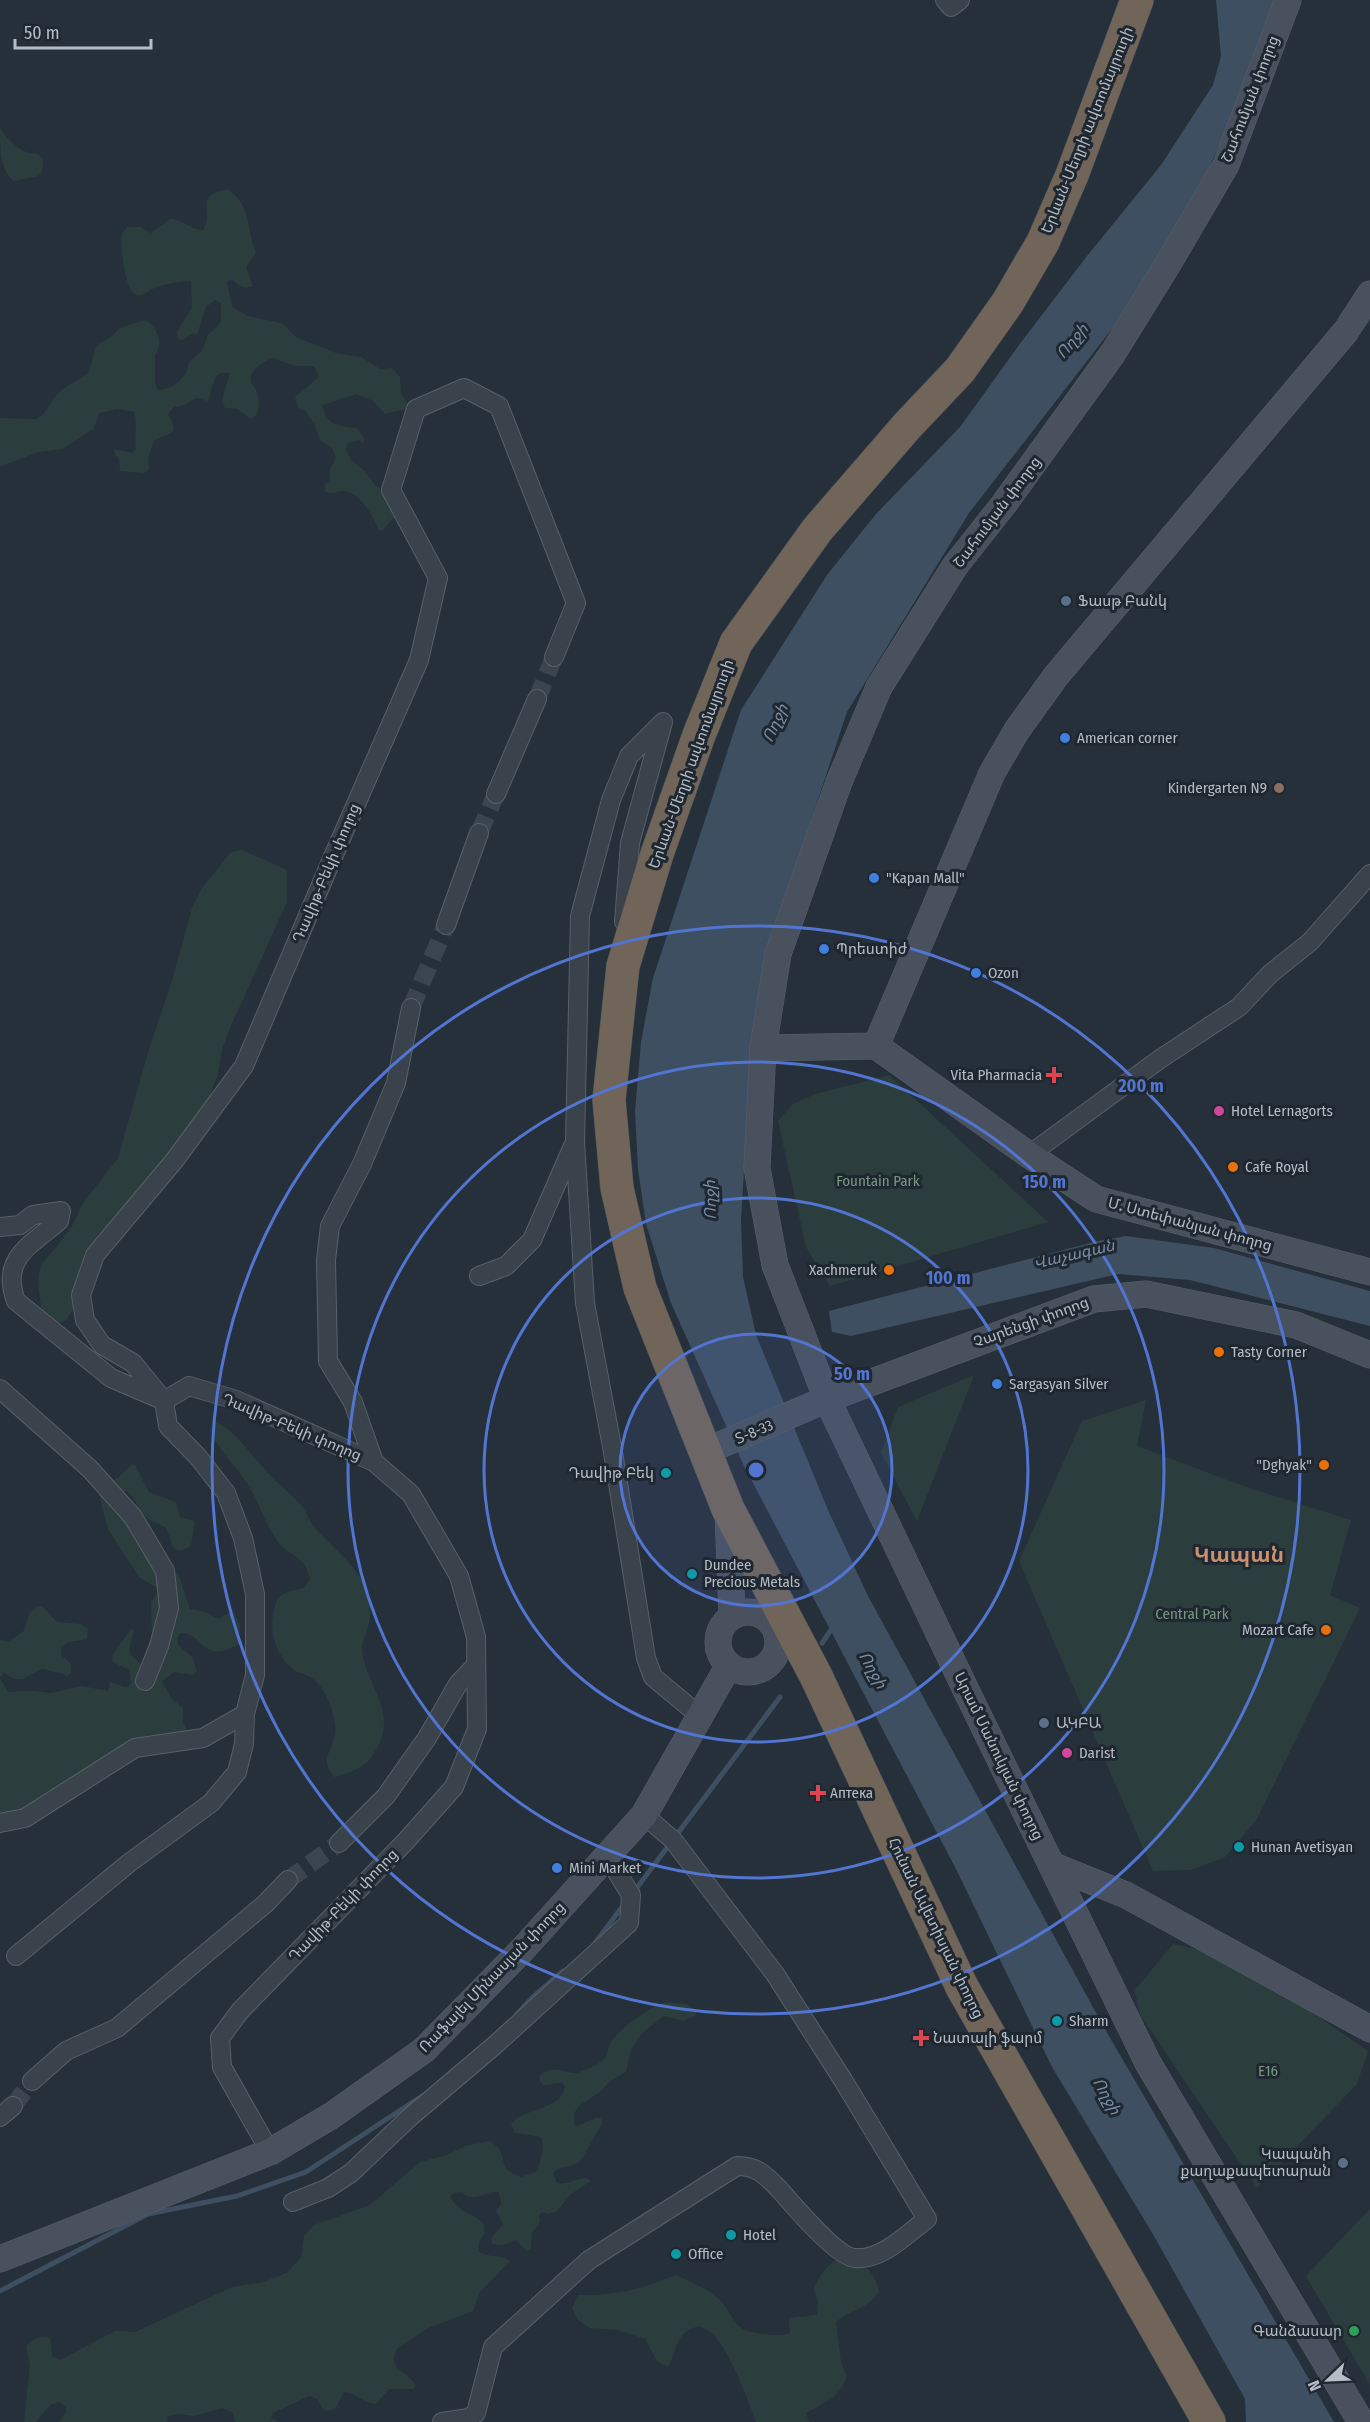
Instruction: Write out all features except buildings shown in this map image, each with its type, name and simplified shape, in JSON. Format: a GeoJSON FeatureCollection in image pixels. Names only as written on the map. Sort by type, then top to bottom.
{"type":"FeatureCollection","features":[{"type":"Feature","properties":{"kind":"highway","name":"Երևան-Մեղրի ավտոմայրուղի"},"geometry":{"type":"LineString","coordinates":[[712,1449],[640,1288],[617,1188],[609,1100],[624,966],[657,854],[699,735],[736,643],[817,530],[907,426],[960,370],[1008,302],[1042,242],[1072,175],[1137,0]]}},
{"type":"Feature","properties":{"kind":"highway","name":"Հունան Ավետիսյան փողոց"},"geometry":{"type":"LineString","coordinates":[[712,1449],[728,1509],[816,1676],[962,1987],[1209,2422]]}},
{"type":"Feature","properties":{"kind":"street"},"geometry":{"type":"LineString","coordinates":[[945,0],[951,8],[960,0]]}},
{"type":"Feature","properties":{"kind":"street","name":"Շահումյան փողոց"},"geometry":{"type":"LineString","coordinates":[[763,1048],[778,954],[839,782],[879,687],[955,566],[1004,504],[1113,353],[1168,264],[1226,165],[1288,0]]}},
{"type":"Feature","properties":{"kind":"street"},"geometry":{"type":"LineString","coordinates":[[763,1048],[876,1046],[992,773],[1017,730],[1056,676],[1346,331],[1370,294]]}},
{"type":"Feature","properties":{"kind":"street","name":"Դավիթ-Բեկի փողոց"},"geometry":{"type":"LineString","coordinates":[[270,2152],[222,2067],[220,2038],[240,2011],[405,1842],[454,1787],[477,1729],[476,1637],[459,1576],[411,1494],[374,1461],[236,1400],[189,1386],[164,1401],[133,1363],[102,1345],[85,1320],[81,1295],[95,1256],[174,1161],[244,1066],[419,660],[438,578],[390,490],[416,409],[464,388],[499,406],[576,603],[554,657]]}},
{"type":"Feature","properties":{"kind":"street"},"geometry":{"type":"LineString","coordinates":[[496,794],[537,699]]}},
{"type":"Feature","properties":{"kind":"street"},"geometry":{"type":"LineString","coordinates":[[624,966],[623,944],[630,843],[663,722],[629,756],[611,801],[580,916],[574,1142],[585,1303],[646,1658],[653,1677],[700,1716]]}},
{"type":"Feature","properties":{"kind":"street"},"geometry":{"type":"LineString","coordinates":[[446,925],[479,833]]}},
{"type":"Feature","properties":{"kind":"street"},"geometry":{"type":"LineString","coordinates":[[1029,1155],[1160,1059],[1239,1007],[1270,974],[1310,942],[1370,874]]}},
{"type":"Feature","properties":{"kind":"street","name":"Դավիթ-Բեկի փողոց"},"geometry":{"type":"LineString","coordinates":[[374,1461],[353,1402],[328,1361],[326,1260],[330,1226],[362,1164],[396,1083],[411,1008]]}},
{"type":"Feature","properties":{"kind":"street","name":"Մ. Ստեփանյան փողոց"},"geometry":{"type":"LineString","coordinates":[[876,1046],[1029,1155],[1096,1199],[1370,1272]]}},
{"type":"Feature","properties":{"kind":"street","name":"Արամ Մանուկյան փողոց"},"geometry":{"type":"LineString","coordinates":[[763,1048],[757,1168],[771,1244],[781,1282],[827,1399],[1148,2062],[1361,2422]]}},
{"type":"Feature","properties":{"kind":"street"},"geometry":{"type":"LineString","coordinates":[[479,1276],[506,1266],[532,1240],[574,1142]]}},
{"type":"Feature","properties":{"kind":"street"},"geometry":{"type":"LineString","coordinates":[[0,1227],[20,1225],[33,1215],[61,1210],[60,1221],[18,1251],[3,1270],[8,1287],[16,1301],[111,1378],[164,1401],[168,1426],[200,1458],[226,1493],[243,1538],[256,1604],[255,1675],[245,1714],[244,1744],[237,1772],[211,1803],[129,1863],[16,1956]]}},
{"type":"Feature","properties":{"kind":"street","name":"Չարենցի փողոց"},"geometry":{"type":"LineString","coordinates":[[803,1410],[1094,1299],[1146,1294],[1296,1325],[1370,1355]]}},
{"type":"Feature","properties":{"kind":"street"},"geometry":{"type":"LineString","coordinates":[[0,1389],[90,1469],[133,1517],[165,1571],[169,1608],[159,1647],[145,1681]]}},
{"type":"Feature","properties":{"kind":"street","name":"Տ-8-33"},"geometry":{"type":"LineString","coordinates":[[712,1449],[803,1410]]}},
{"type":"Feature","properties":{"kind":"street"},"geometry":{"type":"LineString","coordinates":[[728,1509],[732,1616]]}},
{"type":"Feature","properties":{"kind":"street"},"geometry":{"type":"LineString","coordinates":[[741,1612],[751,1612],[769,1621],[777,1638],[773,1658],[767,1665],[748,1672],[737,1670],[722,1658],[718,1640],[720,1630],[732,1616],[741,1612]]}},
{"type":"Feature","properties":{"kind":"street"},"geometry":{"type":"LineString","coordinates":[[767,1665],[784,1663],[800,1667],[816,1676]]}},
{"type":"Feature","properties":{"kind":"street"},"geometry":{"type":"LineString","coordinates":[[339,1843],[386,1796],[427,1738],[458,1684],[476,1665]]}},
{"type":"Feature","properties":{"kind":"street","name":"Ռաֆայել Մինասյան փողոց"},"geometry":{"type":"LineString","coordinates":[[0,2259],[270,2152],[331,2116],[424,2050],[523,1949],[644,1815],[729,1665]]}},
{"type":"Feature","properties":{"kind":"street"},"geometry":{"type":"LineString","coordinates":[[0,1823],[25,1818],[135,1748],[203,1738],[245,1714]]}},
{"type":"Feature","properties":{"kind":"street"},"geometry":{"type":"LineString","coordinates":[[442,2422],[469,2418],[476,2413],[493,2347],[589,2260],[737,2166],[751,2166],[766,2176],[838,2251],[854,2259],[875,2255],[895,2244],[927,2219],[843,2080],[775,1974],[672,1840],[644,1815]]}},
{"type":"Feature","properties":{"kind":"street"},"geometry":{"type":"LineString","coordinates":[[293,2202],[328,2188],[351,2173],[410,2117],[495,2045],[628,1923],[631,1895],[607,1856]]}},
{"type":"Feature","properties":{"kind":"street"},"geometry":{"type":"LineString","coordinates":[[1054,1866],[1126,1895],[1370,2029]]}},
{"type":"Feature","properties":{"kind":"street"},"geometry":{"type":"LineString","coordinates":[[32,2081],[66,2050],[117,2028],[265,1904],[288,1880]]}},
{"type":"Feature","properties":{"kind":"green space"},"geometry":{"type":"Polygon","coordinates":[[[0,129],[17,146],[26,152],[38,154],[43,159],[42,171],[38,176],[14,181],[9,176],[3,165],[0,129]]]}},
{"type":"Feature","properties":{"kind":"green space"},"geometry":{"type":"Polygon","coordinates":[[[228,189],[236,196],[245,211],[256,253],[246,267],[253,286],[244,287],[232,279],[227,282],[232,307],[248,316],[282,323],[296,337],[336,353],[361,357],[380,369],[392,368],[400,377],[401,394],[408,404],[407,409],[385,414],[373,401],[356,394],[322,405],[327,417],[335,424],[357,428],[364,438],[363,444],[359,440],[348,443],[346,449],[351,460],[365,471],[375,485],[390,495],[401,510],[382,531],[378,529],[365,505],[355,495],[343,491],[332,493],[325,491],[325,485],[330,480],[330,469],[336,458],[332,448],[321,441],[304,409],[298,408],[295,397],[319,377],[314,366],[296,366],[273,358],[254,370],[250,378],[259,400],[256,415],[251,419],[237,409],[225,408],[223,398],[229,373],[219,374],[214,381],[208,401],[196,398],[171,410],[168,415],[174,427],[173,430],[168,435],[154,441],[148,457],[149,469],[144,473],[120,471],[119,459],[114,449],[131,453],[136,449],[136,421],[134,412],[117,409],[100,413],[93,429],[63,449],[38,452],[0,467],[0,418],[37,419],[59,392],[89,372],[96,347],[120,328],[145,320],[153,326],[159,341],[155,355],[156,387],[158,390],[169,388],[179,382],[186,373],[189,362],[202,351],[208,335],[221,321],[221,303],[215,300],[206,307],[197,335],[193,333],[183,340],[178,339],[177,332],[192,307],[191,282],[182,281],[164,285],[141,295],[133,293],[124,268],[122,235],[127,227],[140,227],[151,233],[170,219],[203,230],[207,216],[207,200],[217,192],[228,189]]]}},
{"type":"Feature","properties":{"kind":"green space"},"geometry":{"type":"Polygon","coordinates":[[[242,850],[287,870],[287,902],[230,1028],[222,1050],[218,1074],[201,1119],[95,1255],[78,1302],[66,1320],[56,1324],[47,1318],[41,1307],[39,1272],[43,1262],[72,1226],[83,1203],[118,1158],[192,908],[202,888],[231,852],[242,850]]]}},
{"type":"Feature","properties":{"kind":"green space","name":"Fountain Park"},"geometry":{"type":"Polygon","coordinates":[[[889,1075],[1048,1222],[830,1286],[806,1247],[778,1121],[793,1104],[815,1094],[889,1075]]]}},
{"type":"Feature","properties":{"kind":"green space"},"geometry":{"type":"Polygon","coordinates":[[[974,1375],[917,1521],[881,1453],[898,1407],[974,1375]]]}},
{"type":"Feature","properties":{"kind":"green space","name":"Central Park"},"geometry":{"type":"Polygon","coordinates":[[[1146,1400],[1137,1446],[1243,1486],[1351,1520],[1330,1595],[1360,1608],[1257,1819],[1224,1858],[1191,1870],[1153,1871],[1019,1561],[1082,1421],[1146,1400]]]}},
{"type":"Feature","properties":{"kind":"green space"},"geometry":{"type":"Polygon","coordinates":[[[213,1421],[229,1430],[301,1505],[315,1528],[352,1566],[364,1584],[370,1615],[362,1649],[364,1662],[382,1709],[384,1721],[383,1734],[373,1755],[354,1770],[334,1777],[327,1765],[335,1730],[334,1716],[329,1702],[316,1681],[297,1672],[285,1661],[274,1639],[272,1623],[277,1602],[282,1595],[304,1588],[310,1579],[307,1570],[304,1564],[283,1547],[274,1536],[250,1488],[210,1431],[213,1421]]]}},
{"type":"Feature","properties":{"kind":"green space"},"geometry":{"type":"Polygon","coordinates":[[[132,1464],[135,1465],[149,1492],[176,1502],[180,1517],[195,1521],[191,1546],[175,1549],[165,1527],[145,1516],[132,1496],[122,1491],[179,1576],[190,1609],[206,1612],[218,1619],[233,1610],[240,1625],[239,1644],[227,1650],[210,1650],[194,1637],[180,1633],[177,1639],[178,1645],[192,1657],[197,1671],[193,1675],[174,1672],[162,1681],[171,1698],[183,1708],[183,1722],[189,1734],[145,1750],[80,1795],[42,1810],[0,1819],[0,1678],[8,1692],[51,1693],[82,1686],[108,1691],[110,1682],[122,1686],[130,1685],[129,1670],[113,1662],[112,1656],[131,1629],[134,1630],[130,1654],[143,1667],[152,1637],[151,1602],[158,1588],[140,1578],[108,1529],[97,1487],[119,1477],[132,1464]]]}},
{"type":"Feature","properties":{"kind":"green space"},"geometry":{"type":"Polygon","coordinates":[[[42,1606],[57,1622],[81,1624],[88,1629],[87,1638],[66,1643],[62,1649],[61,1655],[71,1664],[71,1673],[66,1676],[42,1669],[23,1679],[14,1679],[4,1673],[0,1677],[0,1640],[9,1641],[23,1632],[31,1612],[42,1606]]]}},
{"type":"Feature","properties":{"kind":"green space","name":"E16"},"geometry":{"type":"Polygon","coordinates":[[[1173,1944],[1230,1956],[1368,2051],[1357,2084],[1257,2188],[1139,2013],[1135,1990],[1173,1944]]]}},
{"type":"Feature","properties":{"kind":"green space"},"geometry":{"type":"Polygon","coordinates":[[[665,2002],[687,2004],[696,2010],[696,2015],[684,2021],[664,2016],[642,2033],[631,2049],[626,2072],[610,2081],[600,2092],[580,2105],[574,2113],[574,2124],[577,2126],[596,2118],[601,2118],[602,2123],[579,2162],[558,2169],[553,2174],[557,2183],[587,2178],[591,2181],[571,2194],[556,2212],[547,2214],[542,2212],[539,2216],[540,2221],[532,2233],[531,2248],[527,2251],[516,2240],[498,2245],[492,2243],[492,2237],[503,2225],[496,2210],[501,2202],[498,2192],[471,2197],[462,2192],[453,2193],[450,2197],[459,2208],[484,2225],[484,2234],[479,2242],[478,2251],[510,2261],[479,2293],[473,2311],[426,2329],[397,2349],[394,2356],[396,2366],[416,2385],[413,2389],[389,2389],[376,2404],[344,2392],[335,2409],[326,2411],[318,2399],[309,2396],[273,2413],[271,2418],[278,2422],[235,2422],[232,2412],[222,2408],[194,2416],[178,2414],[169,2416],[166,2420],[168,2422],[59,2422],[66,2413],[66,2407],[58,2402],[50,2405],[36,2422],[24,2422],[30,2365],[26,2346],[36,2339],[49,2338],[52,2356],[60,2360],[115,2331],[135,2332],[232,2287],[264,2282],[288,2272],[301,2257],[304,2236],[314,2225],[370,2205],[420,2162],[447,2155],[465,2146],[490,2141],[498,2147],[509,2171],[521,2177],[535,2172],[542,2155],[541,2137],[515,2133],[511,2124],[524,2114],[550,2105],[562,2095],[565,2087],[562,2083],[543,2085],[540,2076],[549,2070],[578,2073],[598,2064],[605,2058],[611,2042],[621,2031],[643,2013],[665,2002]]]}},
{"type":"Feature","properties":{"kind":"green space","name":"Գանձասար"},"geometry":{"type":"Polygon","coordinates":[[[1370,2209],[1370,2385],[1306,2276],[1370,2209]]]}},
{"type":"Feature","properties":{"kind":"green space"},"geometry":{"type":"Polygon","coordinates":[[[839,2258],[854,2260],[870,2271],[879,2291],[865,2305],[836,2322],[841,2363],[847,2376],[836,2394],[806,2413],[809,2422],[756,2422],[725,2350],[706,2329],[699,2326],[681,2337],[668,2367],[657,2361],[645,2339],[619,2330],[590,2328],[578,2320],[572,2308],[578,2295],[628,2291],[676,2275],[700,2286],[721,2301],[741,2328],[753,2333],[786,2334],[790,2333],[789,2318],[817,2315],[818,2302],[814,2289],[824,2271],[839,2258]]]}},
{"type":"Feature","properties":{"kind":"water","name":"Ողջի"},"geometry":{"type":"Polygon","coordinates":[[[1216,0],[1277,0],[1235,112],[1200,187],[1125,312],[969,513],[847,712],[772,939],[750,1068],[741,1220],[743,1277],[756,1335],[828,1510],[868,1596],[1106,2031],[1334,2422],[1246,2422],[1245,2399],[1154,2236],[1052,2067],[956,1869],[744,1466],[671,1303],[646,1224],[638,1169],[635,1111],[641,1042],[653,978],[741,710],[827,575],[876,514],[960,427],[1087,256],[1161,165],[1213,85],[1221,56],[1216,0]]]}},
{"type":"Feature","properties":{"kind":"water","name":"Վաչագան"},"geometry":{"type":"Polygon","coordinates":[[[1126,1236],[1214,1248],[1370,1291],[1370,1326],[1190,1280],[1118,1274],[851,1336],[832,1332],[829,1311],[1098,1241],[1126,1236]]]}},
{"type":"Feature","properties":{"kind":"waterway"},"geometry":{"type":"LineString","coordinates":[[822,1643],[833,1627]]}},
{"type":"Feature","properties":{"kind":"waterway"},"geometry":{"type":"LineString","coordinates":[[633,1893],[780,1697]]}},
{"type":"Feature","properties":{"kind":"waterway"},"geometry":{"type":"LineString","coordinates":[[595,1943],[625,1903]]}},
{"type":"Feature","properties":{"kind":"waterway"},"geometry":{"type":"LineString","coordinates":[[517,2014],[563,1971]]}},
{"type":"Feature","properties":{"kind":"waterway"},"geometry":{"type":"LineString","coordinates":[[0,2291],[148,2214],[237,2196],[306,2172],[422,2096]]}},
{"type":"Feature","properties":{"kind":"tunnel"},"geometry":{"type":"LineString","coordinates":[[537,699],[554,657]]}},
{"type":"Feature","properties":{"kind":"tunnel"},"geometry":{"type":"LineString","coordinates":[[479,833],[496,794]]}},
{"type":"Feature","properties":{"kind":"tunnel"},"geometry":{"type":"LineString","coordinates":[[411,1008],[446,925]]}},
{"type":"Feature","properties":{"kind":"tunnel"},"geometry":{"type":"LineString","coordinates":[[288,1880],[339,1843]]}},
{"type":"Feature","properties":{"kind":"tunnel"},"geometry":{"type":"LineString","coordinates":[[13,2106],[32,2081]]}},
{"type":"Feature","properties":{"kind":"place","name":"Ֆասթ Բանկ"},"geometry":{"type":"Point","coordinates":[1066,601]}},
{"type":"Feature","properties":{"kind":"place","name":"American corner"},"geometry":{"type":"Point","coordinates":[1065,738]}},
{"type":"Feature","properties":{"kind":"place","name":"Kindergarten N9"},"geometry":{"type":"Point","coordinates":[1279,788]}},
{"type":"Feature","properties":{"kind":"place","name":"\"Kapan Mall\""},"geometry":{"type":"Point","coordinates":[874,878]}},
{"type":"Feature","properties":{"kind":"place","name":"Պրեստիժ"},"geometry":{"type":"Point","coordinates":[824,949]}},
{"type":"Feature","properties":{"kind":"place","name":"Ozon"},"geometry":{"type":"Point","coordinates":[976,973]}},
{"type":"Feature","properties":{"kind":"place","name":"Vita Pharmacia"},"geometry":{"type":"Point","coordinates":[1054,1075]}},
{"type":"Feature","properties":{"kind":"place","name":"Hotel Lernagorts"},"geometry":{"type":"Point","coordinates":[1219,1111]}},
{"type":"Feature","properties":{"kind":"place","name":"Cafe Royal"},"geometry":{"type":"Point","coordinates":[1233,1167]}},
{"type":"Feature","properties":{"kind":"place","name":"Xachmeruk"},"geometry":{"type":"Point","coordinates":[889,1270]}},
{"type":"Feature","properties":{"kind":"place","name":"Tasty Corner"},"geometry":{"type":"Point","coordinates":[1219,1352]}},
{"type":"Feature","properties":{"kind":"place","name":"Sargasyan Silver"},"geometry":{"type":"Point","coordinates":[997,1384]}},
{"type":"Feature","properties":{"kind":"place","name":"\"Dghyak\""},"geometry":{"type":"Point","coordinates":[1324,1465]}},
{"type":"Feature","properties":{"kind":"place","name":"Դավիթ Բեկ"},"geometry":{"type":"Point","coordinates":[666,1473]}},
{"type":"Feature","properties":{"kind":"place","name":"Dundee Precious Metals"},"geometry":{"type":"Point","coordinates":[692,1574]}},
{"type":"Feature","properties":{"kind":"place","name":"Mozart Cafe"},"geometry":{"type":"Point","coordinates":[1326,1630]}},
{"type":"Feature","properties":{"kind":"place","name":"ԱԿԲԱ"},"geometry":{"type":"Point","coordinates":[1044,1723]}},
{"type":"Feature","properties":{"kind":"place","name":"Darist"},"geometry":{"type":"Point","coordinates":[1067,1753]}},
{"type":"Feature","properties":{"kind":"place","name":"Аптека"},"geometry":{"type":"Point","coordinates":[818,1793]}},
{"type":"Feature","properties":{"kind":"place","name":"Hunan Avetisyan"},"geometry":{"type":"Point","coordinates":[1239,1847]}},
{"type":"Feature","properties":{"kind":"place","name":"Mini Market"},"geometry":{"type":"Point","coordinates":[557,1868]}},
{"type":"Feature","properties":{"kind":"place","name":"Sharm"},"geometry":{"type":"Point","coordinates":[1057,2021]}},
{"type":"Feature","properties":{"kind":"place","name":"Նատալի ֆարմ"},"geometry":{"type":"Point","coordinates":[921,2038]}},
{"type":"Feature","properties":{"kind":"place","name":"Կապանի քաղաքապետարան"},"geometry":{"type":"Point","coordinates":[1343,2163]}},
{"type":"Feature","properties":{"kind":"place","name":"Hotel"},"geometry":{"type":"Point","coordinates":[731,2235]}},
{"type":"Feature","properties":{"kind":"place","name":"Office"},"geometry":{"type":"Point","coordinates":[676,2254]}},
{"type":"Feature","properties":{"kind":"place","name":"Գանձասար"},"geometry":{"type":"Point","coordinates":[1354,2331]}},
{"type":"Feature","properties":{"kind":"district","name":"Կապան"},"geometry":{"type":"Point","coordinates":[1239,1555]}}]}
